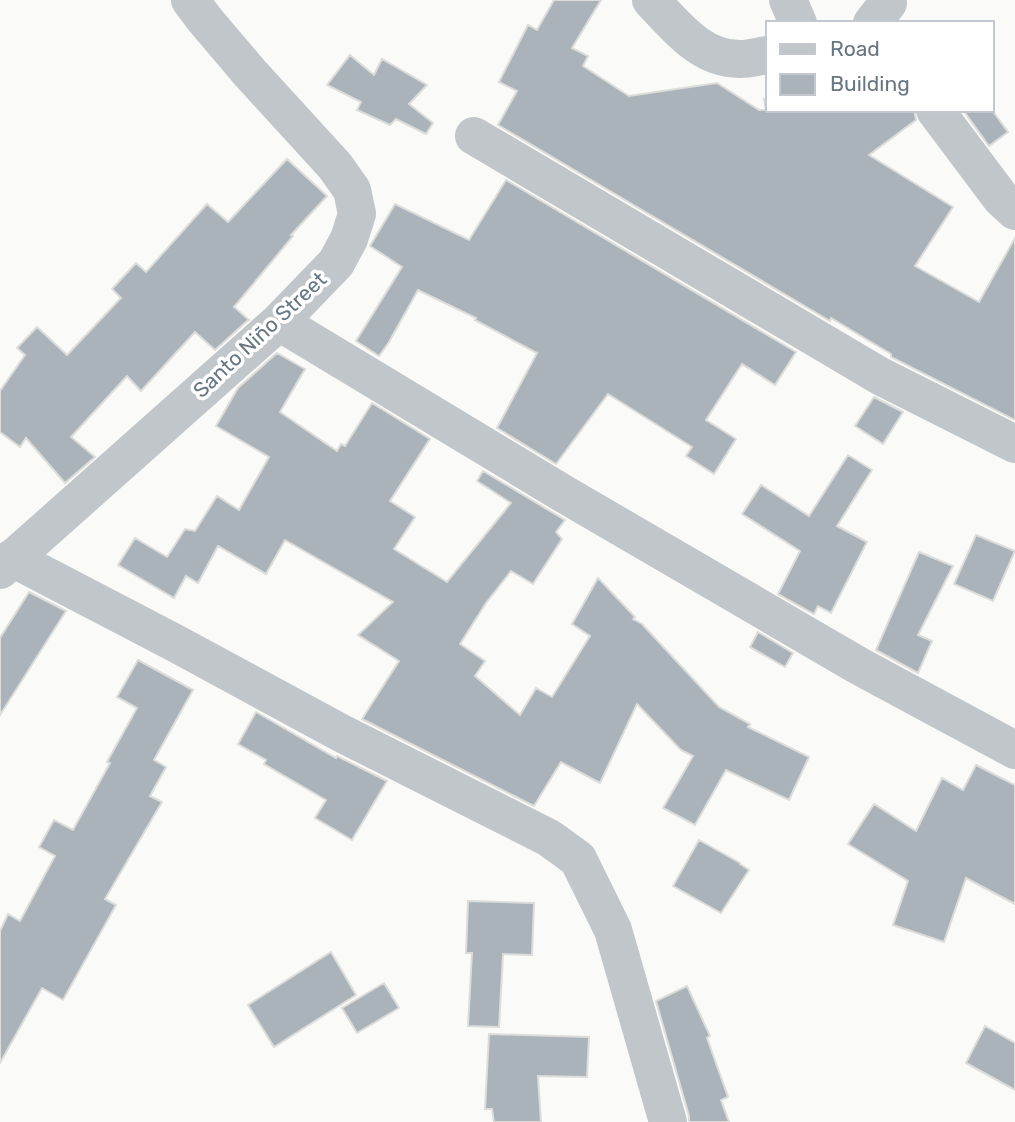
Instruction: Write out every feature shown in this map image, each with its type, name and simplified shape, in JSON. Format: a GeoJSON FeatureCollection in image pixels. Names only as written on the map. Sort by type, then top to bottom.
{"type":"FeatureCollection","features":[{"type":"Feature","properties":{"kind":"street"},"geometry":{"type":"LineString","coordinates":[[651,0],[690,41],[715,55],[740,59],[766,55]]}},
{"type":"Feature","properties":{"kind":"street"},"geometry":{"type":"LineString","coordinates":[[788,0],[797,21]]}},
{"type":"Feature","properties":{"kind":"street","name":"Santo Niño Street"},"geometry":{"type":"LineString","coordinates":[[6,564],[279,322],[336,263],[349,239],[357,214],[352,190],[335,166],[250,73],[207,7]]}},
{"type":"Feature","properties":{"kind":"street"},"geometry":{"type":"LineString","coordinates":[[936,112],[994,189],[1015,211]]}},
{"type":"Feature","properties":{"kind":"street"},"geometry":{"type":"LineString","coordinates":[[474,136],[880,376],[1015,444]]}},
{"type":"Feature","properties":{"kind":"street"},"geometry":{"type":"LineString","coordinates":[[279,322],[564,494],[859,666],[1015,750]]}},
{"type":"Feature","properties":{"kind":"street"},"geometry":{"type":"LineString","coordinates":[[6,564],[175,643],[341,733],[549,838],[578,859],[613,930],[668,1122]]}},
{"type":"Feature","properties":{"kind":"building"},"geometry":{"type":"Polygon","coordinates":[[[554,0],[601,0],[572,48],[588,56],[583,66],[629,96],[717,83],[766,112],[914,112],[916,120],[869,155],[953,207],[915,266],[979,302],[1015,238],[1015,420],[891,357],[891,354],[831,318],[830,321],[498,125],[517,91],[499,82],[528,25],[537,30],[554,0]]]}},
{"type":"Feature","properties":{"kind":"building"},"geometry":{"type":"Polygon","coordinates":[[[350,55],[374,75],[382,59],[427,85],[409,104],[433,123],[426,134],[396,119],[390,125],[357,110],[361,102],[327,85],[350,55]]]}},
{"type":"Feature","properties":{"kind":"building"},"geometry":{"type":"Polygon","coordinates":[[[964,112],[993,112],[1008,132],[989,146],[964,112]]]}},
{"type":"Feature","properties":{"kind":"building"},"geometry":{"type":"Polygon","coordinates":[[[287,159],[327,196],[291,235],[293,236],[234,307],[249,320],[215,350],[195,332],[141,391],[127,376],[71,437],[95,457],[65,483],[26,438],[20,447],[0,432],[0,391],[25,355],[17,348],[37,327],[67,355],[121,298],[112,289],[136,263],[146,272],[207,204],[228,222],[287,159]]]}},
{"type":"Feature","properties":{"kind":"building"},"geometry":{"type":"Polygon","coordinates":[[[506,180],[796,352],[775,385],[742,364],[706,420],[736,439],[714,474],[686,456],[692,447],[608,394],[556,464],[497,428],[537,353],[475,320],[476,318],[418,290],[379,356],[356,341],[402,267],[370,246],[395,204],[469,240],[506,180]]]}},
{"type":"Feature","properties":{"kind":"building"},"geometry":{"type":"Polygon","coordinates":[[[277,353],[305,369],[280,412],[337,451],[341,444],[345,446],[372,403],[430,439],[390,501],[415,517],[394,549],[447,582],[511,503],[477,481],[483,471],[565,520],[556,532],[562,539],[533,584],[511,571],[486,603],[460,644],[485,661],[475,676],[520,715],[536,688],[552,697],[590,636],[572,624],[598,578],[635,617],[633,619],[642,624],[719,707],[750,724],[748,727],[809,757],[789,800],[726,770],[695,825],[663,808],[693,756],[681,750],[637,704],[600,783],[561,762],[534,806],[362,719],[399,661],[358,635],[393,602],[285,540],[266,574],[218,546],[198,583],[186,576],[174,598],[118,565],[135,538],[167,557],[185,529],[195,531],[217,496],[239,510],[269,457],[216,426],[238,388],[277,353]]]}},
{"type":"Feature","properties":{"kind":"building"},"geometry":{"type":"Polygon","coordinates":[[[874,397],[903,412],[883,444],[855,426],[874,397]]]}},
{"type":"Feature","properties":{"kind":"building"},"geometry":{"type":"Polygon","coordinates":[[[848,455],[872,470],[837,526],[867,542],[831,613],[818,606],[814,614],[778,594],[800,551],[742,514],[761,485],[809,516],[848,455]]]}},
{"type":"Feature","properties":{"kind":"building"},"geometry":{"type":"Polygon","coordinates":[[[976,535],[1015,551],[993,601],[954,584],[976,535]]]}},
{"type":"Feature","properties":{"kind":"building"},"geometry":{"type":"Polygon","coordinates":[[[919,552],[953,566],[918,635],[932,641],[918,673],[876,650],[919,552]]]}},
{"type":"Feature","properties":{"kind":"building"},"geometry":{"type":"Polygon","coordinates":[[[29,592],[66,611],[0,715],[0,638],[29,592]]]}},
{"type":"Feature","properties":{"kind":"building"},"geometry":{"type":"Polygon","coordinates":[[[758,632],[793,653],[785,667],[750,647],[758,632]]]}},
{"type":"Feature","properties":{"kind":"building"},"geometry":{"type":"Polygon","coordinates":[[[138,660],[193,690],[154,760],[166,767],[150,796],[162,802],[105,899],[116,905],[63,1000],[42,988],[0,1063],[0,931],[8,914],[20,921],[55,856],[39,847],[54,820],[73,830],[110,763],[107,762],[137,708],[117,697],[138,660]]]}},
{"type":"Feature","properties":{"kind":"building"},"geometry":{"type":"Polygon","coordinates":[[[256,712],[336,758],[337,756],[387,781],[352,840],[315,818],[326,800],[264,764],[266,760],[238,744],[256,712]]]}},
{"type":"Feature","properties":{"kind":"building"},"geometry":{"type":"Polygon","coordinates":[[[976,765],[1015,785],[1015,904],[966,878],[944,942],[893,925],[908,881],[848,844],[874,804],[916,831],[942,778],[963,790],[976,765]]]}},
{"type":"Feature","properties":{"kind":"building"},"geometry":{"type":"Polygon","coordinates":[[[699,840],[749,870],[721,913],[673,886],[699,840]]]}},
{"type":"Feature","properties":{"kind":"building"},"geometry":{"type":"Polygon","coordinates":[[[468,901],[534,903],[532,955],[503,954],[499,1027],[468,1026],[472,953],[466,953],[468,901]]]}},
{"type":"Feature","properties":{"kind":"building"},"geometry":{"type":"Polygon","coordinates":[[[331,952],[356,995],[274,1047],[248,1005],[331,952]]]}},
{"type":"Feature","properties":{"kind":"building"},"geometry":{"type":"Polygon","coordinates":[[[384,983],[399,1008],[357,1033],[342,1008],[384,983]]]}},
{"type":"Feature","properties":{"kind":"building"},"geometry":{"type":"Polygon","coordinates":[[[687,986],[710,1036],[707,1038],[728,1097],[721,1100],[729,1122],[689,1122],[656,1001],[687,986]]]}},
{"type":"Feature","properties":{"kind":"building"},"geometry":{"type":"Polygon","coordinates":[[[985,1026],[1015,1043],[1015,1090],[966,1063],[985,1026]]]}},
{"type":"Feature","properties":{"kind":"building"},"geometry":{"type":"Polygon","coordinates":[[[489,1034],[589,1037],[587,1077],[538,1076],[541,1122],[494,1122],[492,1109],[485,1109],[489,1034]]]}}]}
